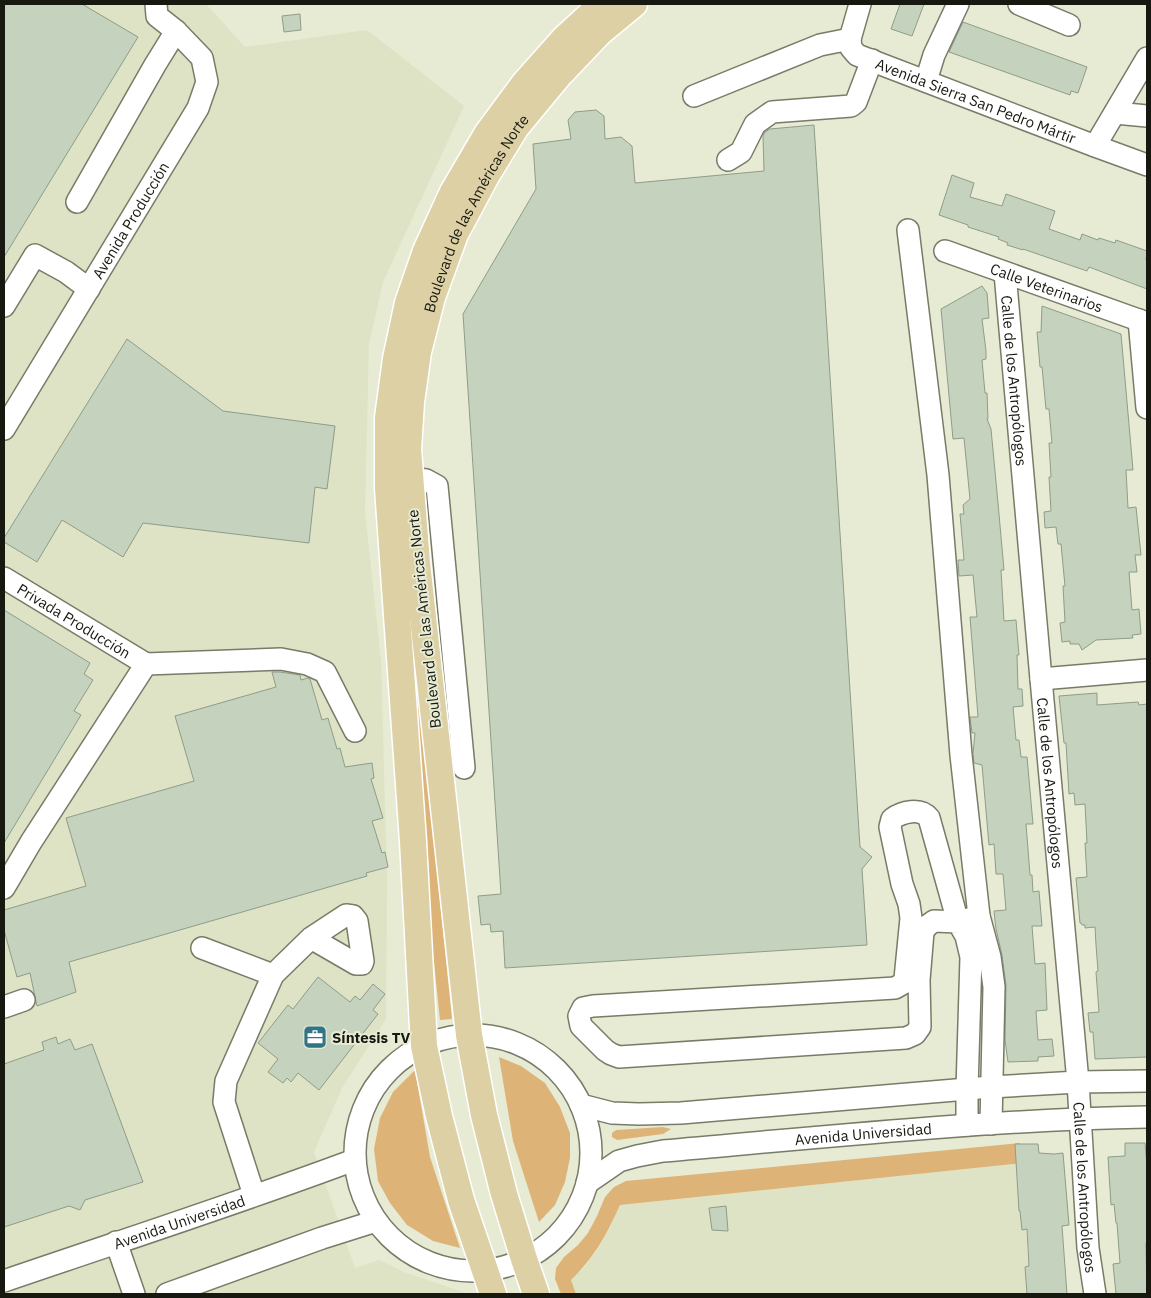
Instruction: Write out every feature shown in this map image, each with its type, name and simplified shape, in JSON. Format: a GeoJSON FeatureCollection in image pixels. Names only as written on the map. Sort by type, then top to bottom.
{"type":"FeatureCollection","features":[{"type":"Feature","properties":{"kind":"main road","name":"Boulevard de las Américas Norte"},"geometry":{"type":"LineString","coordinates":[[489,1282],[460,1200],[424,1046],[413,841],[388,488],[388,418],[396,359],[408,303],[426,251],[453,192],[488,134],[524,84],[566,38],[602,4]]}},
{"type":"Feature","properties":{"kind":"main road","name":"Boulevard de las Américas Norte"},"geometry":{"type":"LineString","coordinates":[[536,1294],[504,1194],[484,1115],[469,1035],[419,582],[408,449],[411,402],[418,352],[432,297],[456,234],[486,176],[516,128],[566,67],[600,32],[634,4]]}},
{"type":"Feature","properties":{"kind":"street"},"geometry":{"type":"LineString","coordinates":[[694,96],[820,45],[850,39],[860,4]]}},
{"type":"Feature","properties":{"kind":"street"},"geometry":{"type":"LineString","coordinates":[[926,81],[934,55],[958,4]]}},
{"type":"Feature","properties":{"kind":"street"},"geometry":{"type":"LineString","coordinates":[[1019,4],[1069,25]]}},
{"type":"Feature","properties":{"kind":"street","name":"Avenida Producción"},"geometry":{"type":"LineString","coordinates":[[4,429],[198,108],[207,82],[202,58],[156,10]]}},
{"type":"Feature","properties":{"kind":"street"},"geometry":{"type":"LineString","coordinates":[[77,202],[176,31]]}},
{"type":"Feature","properties":{"kind":"street","name":"Avenida Sierra San Pedro Mártir"},"geometry":{"type":"LineString","coordinates":[[850,39],[851,48],[856,54],[1147,165]]}},
{"type":"Feature","properties":{"kind":"street"},"geometry":{"type":"LineString","coordinates":[[1095,146],[1147,58]]}},
{"type":"Feature","properties":{"kind":"street"},"geometry":{"type":"LineString","coordinates":[[728,160],[741,152],[754,124],[772,112],[851,106],[856,102],[872,60]]}},
{"type":"Feature","properties":{"kind":"street"},"geometry":{"type":"LineString","coordinates":[[1115,113],[1147,116]]}},
{"type":"Feature","properties":{"kind":"street"},"geometry":{"type":"LineString","coordinates":[[908,230],[938,474],[961,755],[979,916],[990,957],[994,987],[991,1124]]}},
{"type":"Feature","properties":{"kind":"street","name":"Calle Veterinarios"},"geometry":{"type":"LineString","coordinates":[[945,251],[1143,321]]}},
{"type":"Feature","properties":{"kind":"street"},"geometry":{"type":"LineString","coordinates":[[4,306],[35,255],[66,272],[89,288]]}},
{"type":"Feature","properties":{"kind":"street","name":"Calle de los Antropólogos"},"geometry":{"type":"LineString","coordinates":[[1005,272],[1078,1082],[1088,1248],[1095,1294]]}},
{"type":"Feature","properties":{"kind":"street"},"geometry":{"type":"LineString","coordinates":[[1143,321],[1147,408]]}},
{"type":"Feature","properties":{"kind":"street"},"geometry":{"type":"LineString","coordinates":[[410,478],[426,480],[437,486],[464,768]]}},
{"type":"Feature","properties":{"kind":"street","name":"Privada Producción"},"geometry":{"type":"LineString","coordinates":[[4,578],[146,664]]}},
{"type":"Feature","properties":{"kind":"street"},"geometry":{"type":"LineString","coordinates":[[4,888],[36,834],[146,664],[281,659],[307,664],[325,672],[355,731]]}},
{"type":"Feature","properties":{"kind":"street"},"geometry":{"type":"LineString","coordinates":[[1041,679],[1147,670]]}},
{"type":"Feature","properties":{"kind":"street"},"geometry":{"type":"LineString","coordinates":[[934,921],[923,932],[919,980],[920,1027],[916,1034],[906,1038],[619,1057],[605,1050],[581,1026],[579,1016],[582,1008],[593,1006],[895,988],[902,984],[905,979],[911,918],[890,827],[892,819],[900,814],[919,812],[929,818],[958,922],[966,936],[971,957],[967,1125]]}},
{"type":"Feature","properties":{"kind":"street"},"geometry":{"type":"LineString","coordinates":[[909,904],[934,921],[958,922],[979,916]]}},
{"type":"Feature","properties":{"kind":"street"},"geometry":{"type":"LineString","coordinates":[[254,1195],[224,1102],[226,1081],[273,975],[312,938]]}},
{"type":"Feature","properties":{"kind":"street"},"geometry":{"type":"LineString","coordinates":[[202,948],[273,975]]}},
{"type":"Feature","properties":{"kind":"street"},"geometry":{"type":"LineString","coordinates":[[4,1007],[24,1000]]}},
{"type":"Feature","properties":{"kind":"street"},"geometry":{"type":"LineString","coordinates":[[469,1035],[496,1038],[523,1046],[547,1061],[566,1081],[581,1105],[590,1143],[591,1163],[587,1183],[578,1207],[564,1228],[545,1246],[524,1259],[504,1266],[489,1282],[464,1271],[443,1267],[423,1260],[405,1250],[389,1237],[376,1221],[365,1202],[354,1160],[356,1132],[365,1104],[380,1080],[400,1060],[424,1046],[446,1039],[469,1035]]}},
{"type":"Feature","properties":{"kind":"street"},"geometry":{"type":"LineString","coordinates":[[581,1105],[612,1113],[672,1113],[991,1087],[1078,1082],[1147,1081]]}},
{"type":"Feature","properties":{"kind":"street","name":"Avenida Universidad"},"geometry":{"type":"LineString","coordinates":[[587,1183],[619,1161],[663,1151],[967,1125],[1080,1118],[1147,1117]]}},
{"type":"Feature","properties":{"kind":"street","name":"Avenida Universidad"},"geometry":{"type":"LineString","coordinates":[[4,1281],[301,1180],[354,1160]]}},
{"type":"Feature","properties":{"kind":"street"},"geometry":{"type":"LineString","coordinates":[[167,1294],[322,1238],[376,1221]]}},
{"type":"Feature","properties":{"kind":"street"},"geometry":{"type":"LineString","coordinates":[[116,1242],[134,1294]]}},
{"type":"Feature","properties":{"kind":"shaded area"},"geometry":{"type":"Polygon","coordinates":[[[4,4],[203,4],[207,5],[245,47],[367,30],[464,106],[383,282],[369,344],[365,511],[381,661],[387,877],[386,1019],[342,1088],[314,1152],[355,1268],[379,1260],[404,1272],[469,1294],[4,1294],[4,4]]]}},
{"type":"Feature","properties":{"kind":"shaded area"},"geometry":{"type":"Polygon","coordinates":[[[406,566],[452,1019],[440,1020],[423,856],[406,566]]]}},
{"type":"Feature","properties":{"kind":"shaded area"},"geometry":{"type":"Polygon","coordinates":[[[499,1057],[521,1066],[545,1083],[560,1107],[570,1133],[570,1158],[565,1182],[555,1205],[539,1222],[513,1141],[499,1057]]]}},
{"type":"Feature","properties":{"kind":"shaded area"},"geometry":{"type":"Polygon","coordinates":[[[415,1070],[430,1157],[460,1248],[433,1241],[407,1225],[390,1203],[378,1181],[374,1149],[380,1118],[393,1092],[415,1070]]]}},
{"type":"Feature","properties":{"kind":"shaded area"},"geometry":{"type":"Polygon","coordinates":[[[663,1127],[671,1129],[663,1134],[617,1140],[612,1137],[612,1133],[616,1130],[663,1127]]]}},
{"type":"Feature","properties":{"kind":"shaded area"},"geometry":{"type":"Polygon","coordinates":[[[1020,1143],[1022,1163],[620,1205],[600,1245],[571,1280],[576,1294],[561,1294],[555,1279],[556,1268],[564,1257],[588,1233],[605,1197],[614,1187],[626,1181],[1020,1143]]]}},
{"type":"Feature","properties":{"kind":"shaded area"},"geometry":{"type":"Polygon","coordinates":[[[1022,1163],[1030,1294],[576,1294],[571,1280],[598,1249],[620,1205],[1022,1163]]]}},
{"type":"Feature","properties":{"kind":"building"},"geometry":{"type":"Polygon","coordinates":[[[4,4],[82,4],[138,37],[4,257],[4,4]]]}},
{"type":"Feature","properties":{"kind":"building"},"geometry":{"type":"Polygon","coordinates":[[[900,4],[924,4],[912,36],[891,29],[900,4]]]}},
{"type":"Feature","properties":{"kind":"building"},"geometry":{"type":"Polygon","coordinates":[[[300,14],[301,30],[284,32],[282,16],[300,14]]]}},
{"type":"Feature","properties":{"kind":"building"},"geometry":{"type":"Polygon","coordinates":[[[963,22],[1087,67],[1078,93],[1071,91],[1070,95],[949,52],[963,22]]]}},
{"type":"Feature","properties":{"kind":"building"},"geometry":{"type":"Polygon","coordinates":[[[596,110],[604,116],[605,139],[621,137],[632,146],[635,183],[764,171],[763,136],[765,132],[770,129],[814,125],[860,847],[872,857],[862,869],[867,945],[505,968],[503,931],[491,932],[490,924],[481,925],[478,896],[501,894],[463,314],[536,189],[533,144],[571,139],[568,120],[575,112],[596,110]]]}},
{"type":"Feature","properties":{"kind":"building"},"geometry":{"type":"Polygon","coordinates":[[[952,175],[974,183],[970,197],[1002,206],[1006,194],[1055,211],[1049,229],[1080,240],[1082,234],[1098,240],[1099,238],[1115,243],[1116,240],[1147,251],[1147,289],[1089,267],[1087,271],[1007,245],[1008,243],[998,239],[999,237],[939,215],[952,175]]]}},
{"type":"Feature","properties":{"kind":"building"},"geometry":{"type":"Polygon","coordinates":[[[982,286],[987,293],[989,318],[982,319],[986,359],[982,360],[985,393],[987,393],[987,419],[991,429],[1004,570],[1001,570],[1004,621],[1016,620],[1019,655],[1017,655],[1018,689],[1022,689],[1023,706],[1013,707],[1016,740],[1019,740],[1021,757],[1027,757],[1033,824],[1026,824],[1030,875],[1032,875],[1033,892],[1039,891],[1042,926],[1032,926],[1035,964],[1045,963],[1047,1010],[1036,1011],[1038,1040],[1052,1039],[1054,1056],[1038,1057],[1038,1061],[1008,1062],[1005,1040],[1006,985],[994,911],[1006,910],[1003,874],[996,874],[994,844],[989,845],[982,765],[974,763],[975,733],[972,733],[970,717],[978,717],[970,617],[977,617],[973,575],[959,576],[958,560],[964,560],[960,514],[964,514],[963,505],[970,499],[964,438],[953,439],[941,309],[982,286]]]}},
{"type":"Feature","properties":{"kind":"building"},"geometry":{"type":"Polygon","coordinates":[[[1042,306],[1121,334],[1133,470],[1126,470],[1128,508],[1136,507],[1141,555],[1135,555],[1137,572],[1129,572],[1132,610],[1139,609],[1141,634],[1132,635],[1133,638],[1096,640],[1082,650],[1079,644],[1070,644],[1070,641],[1062,642],[1060,623],[1065,622],[1063,586],[1065,586],[1061,544],[1058,544],[1056,527],[1045,528],[1044,512],[1051,511],[1049,443],[1052,443],[1049,409],[1046,409],[1042,367],[1040,367],[1037,332],[1041,332],[1042,306]]]}},
{"type":"Feature","properties":{"kind":"building"},"geometry":{"type":"Polygon","coordinates":[[[127,339],[223,411],[335,426],[327,489],[315,487],[309,543],[143,523],[123,557],[62,520],[37,562],[4,542],[4,538],[127,339]]]}},
{"type":"Feature","properties":{"kind":"building"},"geometry":{"type":"Polygon","coordinates":[[[4,610],[90,663],[84,674],[93,680],[74,711],[81,715],[4,843],[4,610]]]}},
{"type":"Feature","properties":{"kind":"building"},"geometry":{"type":"Polygon","coordinates":[[[272,672],[300,675],[301,680],[310,679],[322,720],[328,718],[337,749],[340,748],[345,767],[372,763],[374,778],[371,779],[383,818],[372,821],[382,853],[385,852],[388,867],[366,873],[367,876],[69,962],[76,992],[37,1006],[30,973],[17,977],[4,930],[4,910],[86,886],[66,818],[194,781],[175,716],[276,687],[272,672]]]}},
{"type":"Feature","properties":{"kind":"building"},"geometry":{"type":"Polygon","coordinates":[[[1097,693],[1097,705],[1138,702],[1139,705],[1147,704],[1147,1057],[1095,1059],[1093,1032],[1090,1032],[1088,1013],[1099,1012],[1095,927],[1085,928],[1085,925],[1080,923],[1076,878],[1087,877],[1085,804],[1075,805],[1074,793],[1069,794],[1066,743],[1064,743],[1059,696],[1097,693]]]}},
{"type":"Feature","properties":{"kind":"building"},"geometry":{"type":"Polygon","coordinates":[[[318,977],[350,1002],[355,996],[360,1000],[373,984],[385,994],[373,1010],[378,1014],[319,1090],[298,1073],[291,1082],[287,1078],[283,1083],[268,1072],[278,1059],[258,1043],[288,1005],[293,1009],[318,977]]]}},
{"type":"Feature","properties":{"kind":"building"},"geometry":{"type":"Polygon","coordinates":[[[56,1037],[58,1044],[70,1039],[75,1050],[92,1044],[143,1182],[85,1200],[80,1210],[69,1206],[4,1227],[4,1064],[44,1050],[42,1042],[56,1037]]]}},
{"type":"Feature","properties":{"kind":"building"},"geometry":{"type":"Polygon","coordinates":[[[1125,1143],[1145,1143],[1147,1166],[1147,1294],[1116,1294],[1113,1264],[1120,1263],[1117,1223],[1114,1204],[1111,1205],[1108,1157],[1125,1156],[1125,1143]]]}},
{"type":"Feature","properties":{"kind":"building"},"geometry":{"type":"Polygon","coordinates":[[[1015,1144],[1038,1144],[1039,1153],[1063,1153],[1069,1225],[1062,1226],[1067,1294],[1027,1294],[1025,1267],[1029,1266],[1027,1229],[1022,1230],[1019,1211],[1015,1144]]]}},
{"type":"Feature","properties":{"kind":"building"},"geometry":{"type":"Polygon","coordinates":[[[726,1206],[728,1231],[712,1230],[709,1208],[726,1206]]]}},
{"type":"Feature","properties":{"kind":"place","name":"Síntesis TV"},"geometry":{"type":"Point","coordinates":[315,1037]}}]}
